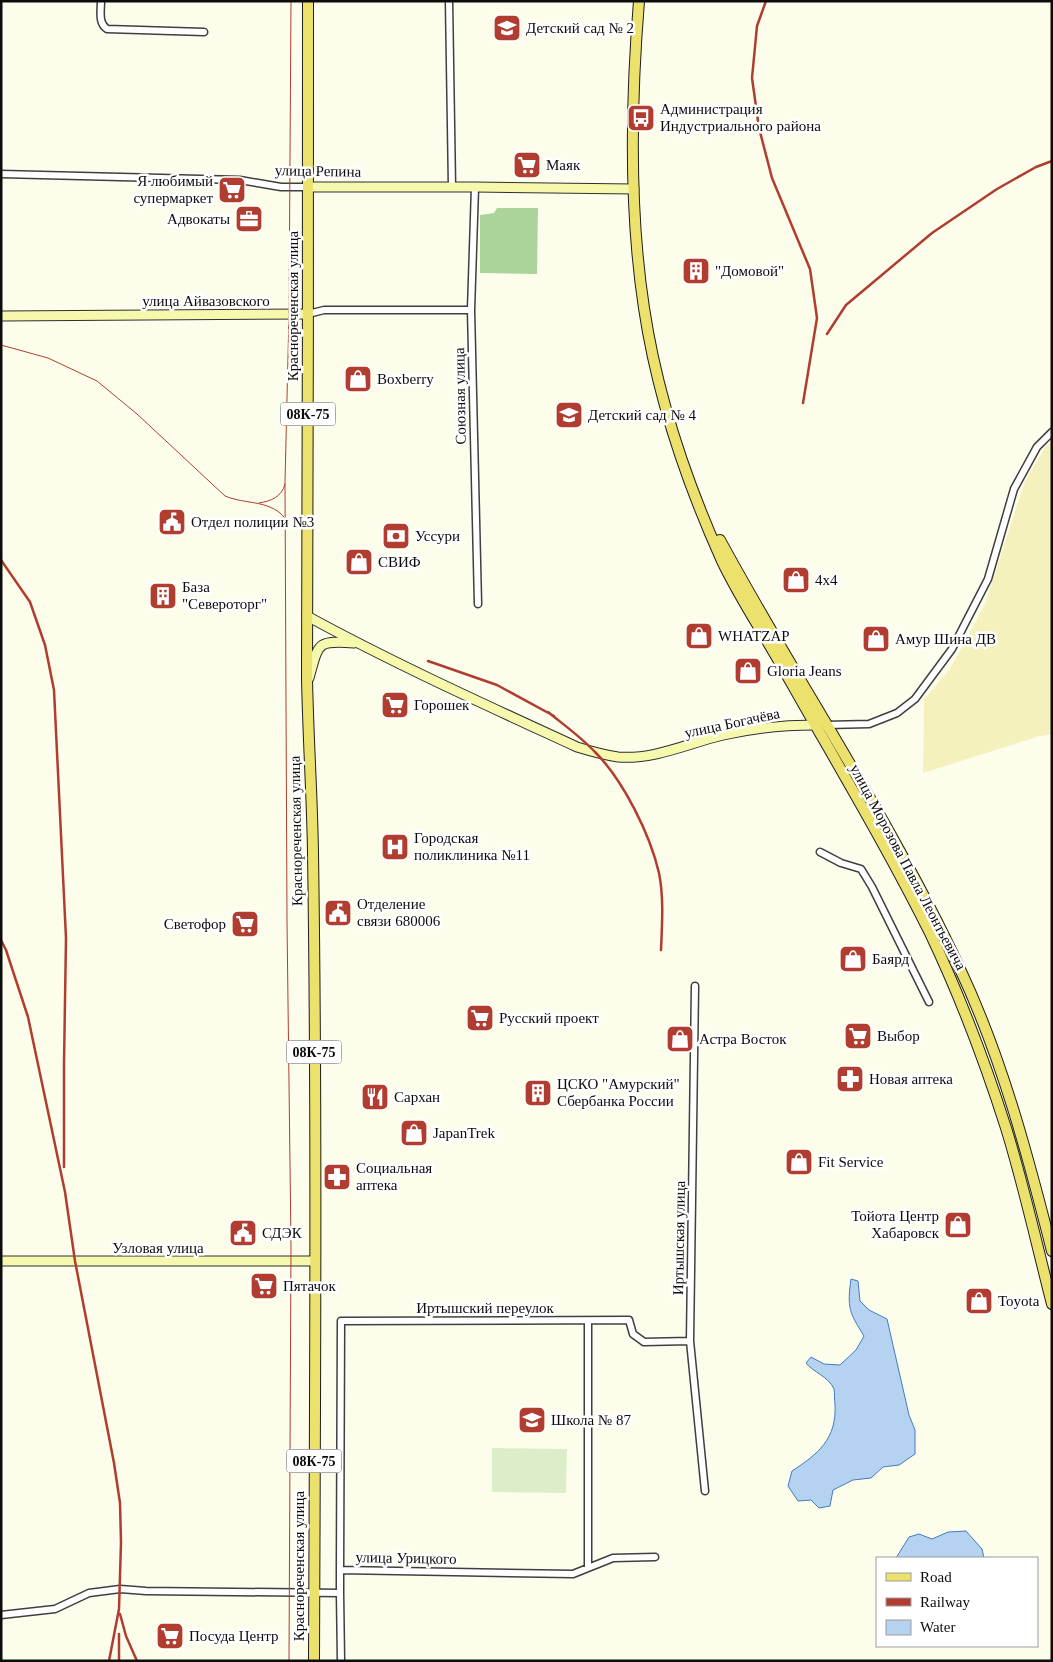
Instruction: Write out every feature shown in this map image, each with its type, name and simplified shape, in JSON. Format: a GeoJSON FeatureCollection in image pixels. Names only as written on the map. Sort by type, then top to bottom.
{"type":"FeatureCollection","features":[{"type":"Feature","properties":{"kind":"main road","name":"Краснореченская улица"},"geometry":{"type":"LineString","coordinates":[[308,1],[307,683],[313,849],[314,1661]]}},
{"type":"Feature","properties":{"kind":"main road","name":"улица Морозова Павла Леонтьевича"},"geometry":{"type":"LineString","coordinates":[[638,1],[634,117],[634,189],[638,262],[644,311],[657,374],[681,456],[705,521],[724,565],[878,835],[919,912],[958,997],[976,1042],[1006,1130],[1052,1304]]}},
{"type":"Feature","properties":{"kind":"main road","name":"улица Морозова Павла Леонтьевича"},"geometry":{"type":"LineString","coordinates":[[705,521],[718,536],[828,725],[926,897],[961,970],[989,1039],[1016,1119],[1052,1251]]}},
{"type":"Feature","properties":{"kind":"street"},"geometry":{"type":"LineString","coordinates":[[101,1],[101,22],[107,30],[204,32]]}},
{"type":"Feature","properties":{"kind":"street"},"geometry":{"type":"LineString","coordinates":[[449,1],[452,187]]}},
{"type":"Feature","properties":{"kind":"street","name":"улица Репина"},"geometry":{"type":"LineString","coordinates":[[1,174],[240,180],[281,187],[309,188],[475,187],[634,189]]}},
{"type":"Feature","properties":{"kind":"street","name":"Союзная улица"},"geometry":{"type":"LineString","coordinates":[[475,187],[471,310],[478,604]]}},
{"type":"Feature","properties":{"kind":"street","name":"улица Айвазовского"},"geometry":{"type":"LineString","coordinates":[[1,316],[308,314],[331,310],[471,310]]}},
{"type":"Feature","properties":{"kind":"street","name":"улица Богачёва"},"geometry":{"type":"LineString","coordinates":[[307,616],[435,682],[577,747],[610,755],[621,757],[656,754],[722,736],[770,726],[869,724],[898,713],[914,699],[952,649],[988,579],[1014,489],[1037,447],[1052,432]]}},
{"type":"Feature","properties":{"kind":"street"},"geometry":{"type":"LineString","coordinates":[[307,683],[320,645],[330,642],[357,643]]}},
{"type":"Feature","properties":{"kind":"street"},"geometry":{"type":"LineString","coordinates":[[820,852],[841,863],[861,869],[872,887],[929,1002]]}},
{"type":"Feature","properties":{"kind":"street","name":"Иртышская улица"},"geometry":{"type":"LineString","coordinates":[[695,986],[690,1341],[705,1491]]}},
{"type":"Feature","properties":{"kind":"street","name":"Узловая улица"},"geometry":{"type":"LineString","coordinates":[[1,1261],[315,1261]]}},
{"type":"Feature","properties":{"kind":"street","name":"Иртышский переулок"},"geometry":{"type":"LineString","coordinates":[[340,1570],[341,1321],[629,1320],[633,1334],[644,1342],[690,1341]]}},
{"type":"Feature","properties":{"kind":"street"},"geometry":{"type":"LineString","coordinates":[[588,1321],[588,1568]]}},
{"type":"Feature","properties":{"kind":"street","name":"улица Урицкого"},"geometry":{"type":"LineString","coordinates":[[341,1661],[340,1570],[573,1574],[613,1558],[655,1556]]}},
{"type":"Feature","properties":{"kind":"street"},"geometry":{"type":"LineString","coordinates":[[1,1615],[55,1608],[89,1593],[120,1589],[146,1591],[340,1593]]}},
{"type":"Feature","properties":{"kind":"green space"},"geometry":{"type":"Polygon","coordinates":[[[497,208],[538,208],[537,274],[480,273],[480,215],[494,213],[497,208]]]}},
{"type":"Feature","properties":{"kind":"green space"},"geometry":{"type":"Polygon","coordinates":[[[492,1448],[567,1449],[566,1493],[492,1492],[492,1448]]]}},
{"type":"Feature","properties":{"kind":"sand"},"geometry":{"type":"Polygon","coordinates":[[[1052,441],[1052,734],[1040,736],[923,773],[924,699],[950,669],[985,604],[1025,481],[1046,446],[1052,441]]]}},
{"type":"Feature","properties":{"kind":"water"},"geometry":{"type":"Polygon","coordinates":[[[851,1279],[858,1281],[860,1301],[869,1310],[887,1319],[909,1415],[915,1430],[915,1454],[899,1465],[883,1467],[871,1478],[853,1480],[833,1490],[830,1506],[819,1508],[811,1500],[798,1501],[788,1486],[792,1471],[818,1452],[824,1444],[833,1427],[835,1416],[834,1389],[832,1385],[806,1363],[811,1357],[824,1364],[840,1365],[856,1350],[864,1336],[850,1309],[851,1279]]]}},
{"type":"Feature","properties":{"kind":"water"},"geometry":{"type":"Polygon","coordinates":[[[966,1531],[982,1549],[984,1557],[897,1557],[909,1537],[919,1534],[932,1539],[948,1532],[966,1531]]]}},
{"type":"Feature","properties":{"kind":"tram line"},"geometry":{"type":"LineString","coordinates":[[289,1661],[291,1245],[285,482],[289,314],[291,1]]}},
{"type":"Feature","properties":{"kind":"tram line"},"geometry":{"type":"LineString","coordinates":[[1,345],[48,358],[97,381],[137,414],[225,496],[267,506],[281,514],[287,521]]}},
{"type":"Feature","properties":{"kind":"tram line"},"geometry":{"type":"LineString","coordinates":[[259,503],[275,498],[279,495],[285,484]]}},
{"type":"Feature","properties":{"kind":"railway"},"geometry":{"type":"LineString","coordinates":[[766,1],[757,26],[752,78],[759,128],[772,178],[810,269],[817,318],[803,403]]}},
{"type":"Feature","properties":{"kind":"railway"},"geometry":{"type":"LineString","coordinates":[[827,334],[846,305],[932,233],[997,189],[1036,167],[1052,161]]}},
{"type":"Feature","properties":{"kind":"railway"},"geometry":{"type":"LineString","coordinates":[[1,560],[30,602],[45,645],[54,690],[66,938],[64,1167]]}},
{"type":"Feature","properties":{"kind":"railway"},"geometry":{"type":"LineString","coordinates":[[428,661],[497,685],[554,716]]}},
{"type":"Feature","properties":{"kind":"railway"},"geometry":{"type":"LineString","coordinates":[[548,712],[595,752],[616,777],[634,808],[655,858],[661,882],[661,950]]}},
{"type":"Feature","properties":{"kind":"railway"},"geometry":{"type":"LineString","coordinates":[[1,940],[28,1017],[65,1192],[75,1261],[120,1503],[119,1609],[109,1661]]}},
{"type":"Feature","properties":{"kind":"railway"},"geometry":{"type":"LineString","coordinates":[[120,1614],[126,1636],[137,1661]]}},
{"type":"Feature","properties":{"kind":"railway"},"geometry":{"type":"LineString","coordinates":[[119,1634],[119,1661]]}},
{"type":"Feature","properties":{"kind":"place","name":"Детский сад № 2"},"geometry":{"type":"Point","coordinates":[507,28]}},
{"type":"Feature","properties":{"kind":"place","name":"Администрация Индустриального района"},"geometry":{"type":"Point","coordinates":[641,118]}},
{"type":"Feature","properties":{"kind":"place","name":"Маяк"},"geometry":{"type":"Point","coordinates":[527,165]}},
{"type":"Feature","properties":{"kind":"place","name":"Я любимый супермаркет"},"geometry":{"type":"Point","coordinates":[232,190]}},
{"type":"Feature","properties":{"kind":"place","name":"Адвокаты"},"geometry":{"type":"Point","coordinates":[249,219]}},
{"type":"Feature","properties":{"kind":"place","name":"\"Домовой\""},"geometry":{"type":"Point","coordinates":[696,271]}},
{"type":"Feature","properties":{"kind":"place","name":"Boxberry"},"geometry":{"type":"Point","coordinates":[358,379]}},
{"type":"Feature","properties":{"kind":"place","name":"Детский сад № 4"},"geometry":{"type":"Point","coordinates":[569,415]}},
{"type":"Feature","properties":{"kind":"place","name":"Отдел полиции №3"},"geometry":{"type":"Point","coordinates":[172,522]}},
{"type":"Feature","properties":{"kind":"place","name":"Уссури"},"geometry":{"type":"Point","coordinates":[396,536]}},
{"type":"Feature","properties":{"kind":"place","name":"СВИФ"},"geometry":{"type":"Point","coordinates":[359,562]}},
{"type":"Feature","properties":{"kind":"place","name":"4х4"},"geometry":{"type":"Point","coordinates":[796,580]}},
{"type":"Feature","properties":{"kind":"place","name":"База \"Североторг\""},"geometry":{"type":"Point","coordinates":[163,596]}},
{"type":"Feature","properties":{"kind":"place","name":"WHATZAP"},"geometry":{"type":"Point","coordinates":[699,636]}},
{"type":"Feature","properties":{"kind":"place","name":"Амур Шина ДВ"},"geometry":{"type":"Point","coordinates":[876,639]}},
{"type":"Feature","properties":{"kind":"place","name":"Gloria Jeans"},"geometry":{"type":"Point","coordinates":[748,671]}},
{"type":"Feature","properties":{"kind":"place","name":"Горошек"},"geometry":{"type":"Point","coordinates":[395,705]}},
{"type":"Feature","properties":{"kind":"place","name":"Городская поликлиника №11"},"geometry":{"type":"Point","coordinates":[395,847]}},
{"type":"Feature","properties":{"kind":"place","name":"Отделение связи 680006"},"geometry":{"type":"Point","coordinates":[338,913]}},
{"type":"Feature","properties":{"kind":"place","name":"Светофор"},"geometry":{"type":"Point","coordinates":[245,924]}},
{"type":"Feature","properties":{"kind":"place","name":"Баярд"},"geometry":{"type":"Point","coordinates":[853,959]}},
{"type":"Feature","properties":{"kind":"place","name":"Русский проект"},"geometry":{"type":"Point","coordinates":[480,1018]}},
{"type":"Feature","properties":{"kind":"place","name":"Выбор"},"geometry":{"type":"Point","coordinates":[858,1036]}},
{"type":"Feature","properties":{"kind":"place","name":"Астра Восток"},"geometry":{"type":"Point","coordinates":[680,1039]}},
{"type":"Feature","properties":{"kind":"place","name":"Новая аптека"},"geometry":{"type":"Point","coordinates":[850,1079]}},
{"type":"Feature","properties":{"kind":"place","name":"ЦСКО \"Амурский\" Сбербанка России"},"geometry":{"type":"Point","coordinates":[538,1093]}},
{"type":"Feature","properties":{"kind":"place","name":"Сархан"},"geometry":{"type":"Point","coordinates":[375,1097]}},
{"type":"Feature","properties":{"kind":"place","name":"JapanTrek"},"geometry":{"type":"Point","coordinates":[414,1133]}},
{"type":"Feature","properties":{"kind":"place","name":"Fit Service"},"geometry":{"type":"Point","coordinates":[799,1162]}},
{"type":"Feature","properties":{"kind":"place","name":"Социальная аптека"},"geometry":{"type":"Point","coordinates":[337,1177]}},
{"type":"Feature","properties":{"kind":"place","name":"Тойота Центр Хабаровск"},"geometry":{"type":"Point","coordinates":[958,1225]}},
{"type":"Feature","properties":{"kind":"place","name":"СДЭК"},"geometry":{"type":"Point","coordinates":[243,1233]}},
{"type":"Feature","properties":{"kind":"place","name":"Пятачок"},"geometry":{"type":"Point","coordinates":[264,1286]}},
{"type":"Feature","properties":{"kind":"place","name":"Toyota"},"geometry":{"type":"Point","coordinates":[979,1301]}},
{"type":"Feature","properties":{"kind":"place","name":"Школа № 87"},"geometry":{"type":"Point","coordinates":[532,1420]}},
{"type":"Feature","properties":{"kind":"place","name":"Посуда Центр"},"geometry":{"type":"Point","coordinates":[170,1636]}}]}
